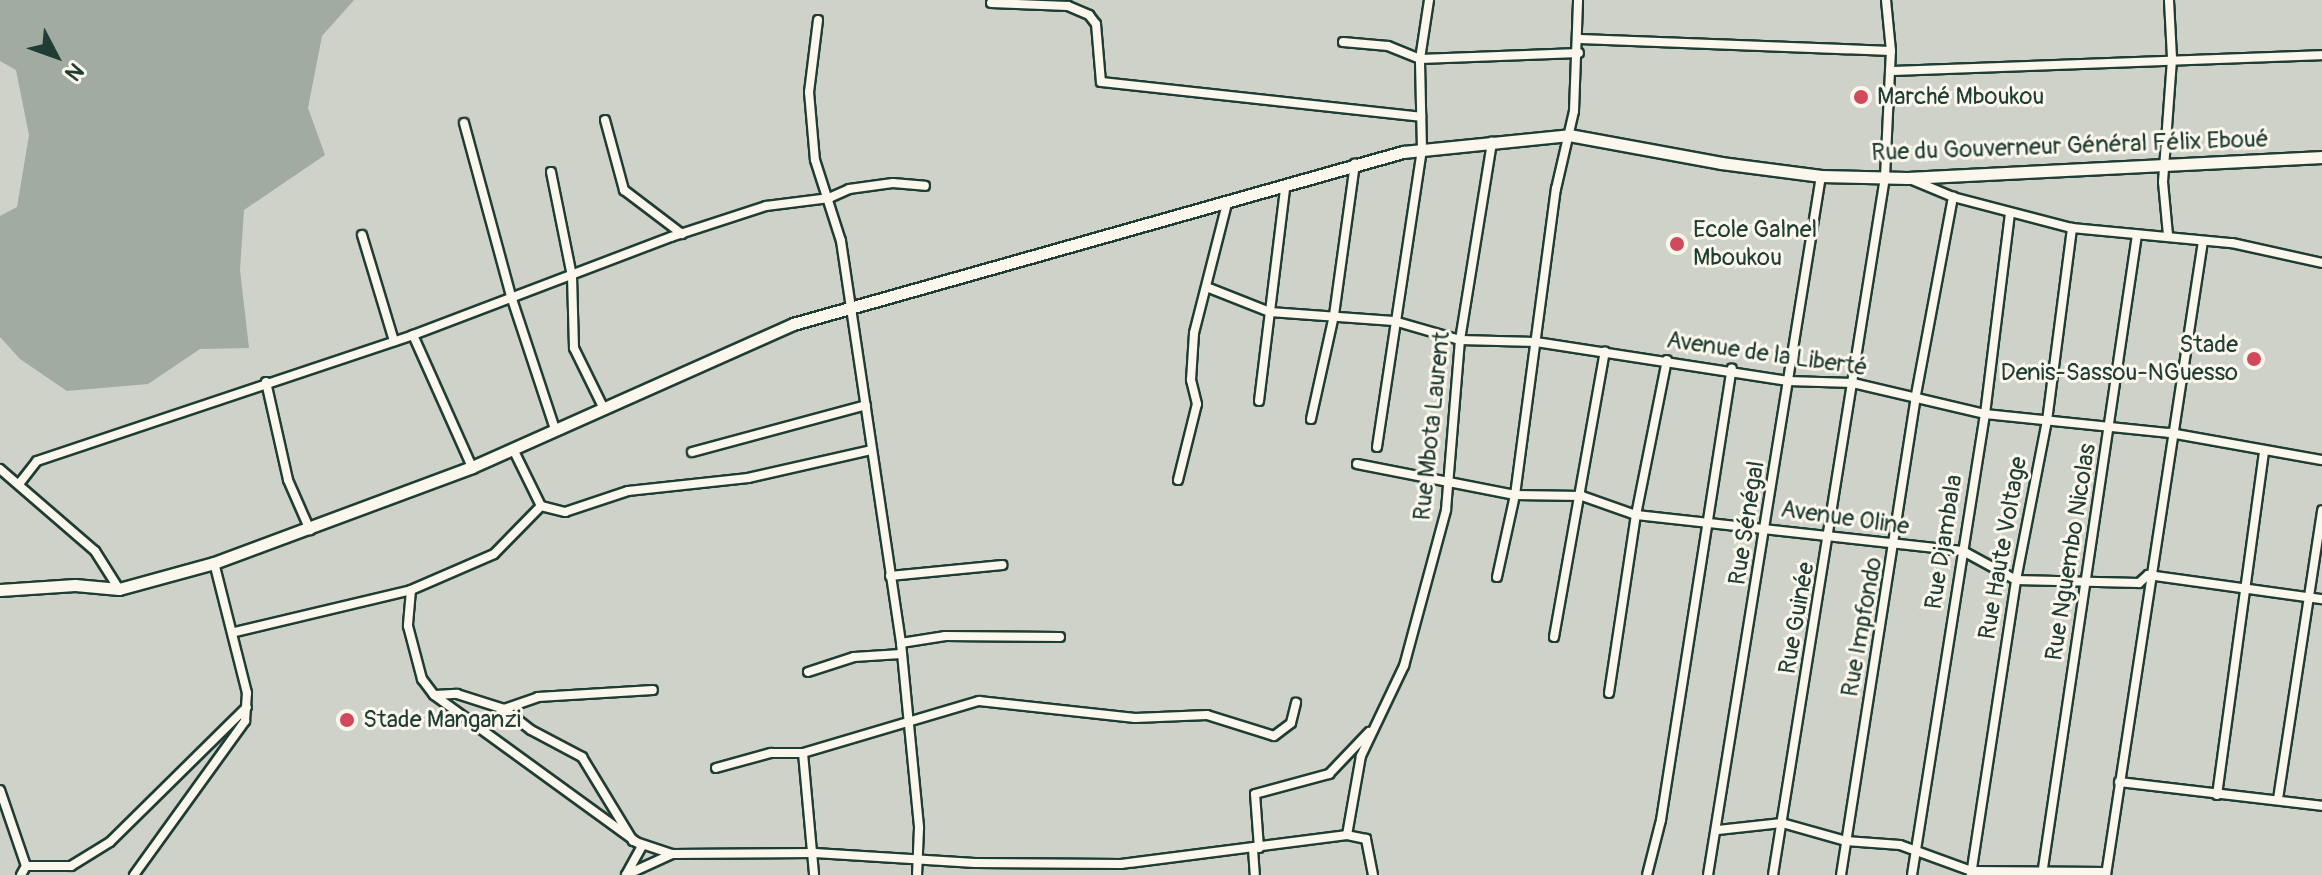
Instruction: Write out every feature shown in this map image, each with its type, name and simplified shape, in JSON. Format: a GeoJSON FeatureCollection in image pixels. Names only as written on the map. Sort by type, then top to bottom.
{"type":"FeatureCollection","features":[{"type":"Feature","properties":{"kind":"main road","name":"Rue du Gouverneur Général Félix Eboué"},"geometry":{"type":"LineString","coordinates":[[119,589],[214,563],[310,530],[472,467],[710,356],[846,305],[1285,188],[1355,163],[1422,150],[1569,135],[1651,153],[1821,176],[1907,178],[2322,157]]}},
{"type":"Feature","properties":{"kind":"main road"},"geometry":{"type":"LineString","coordinates":[[0,590],[75,585],[119,589]]}},
{"type":"Feature","properties":{"kind":"street"},"geometry":{"type":"LineString","coordinates":[[1377,447],[1422,150],[1420,59],[1429,0]]}},
{"type":"Feature","properties":{"kind":"street"},"geometry":{"type":"LineString","coordinates":[[1497,577],[1515,495],[1569,135],[1580,39],[1578,0]]}},
{"type":"Feature","properties":{"kind":"street","name":"Rue Guinée"},"geometry":{"type":"LineString","coordinates":[[1773,875],[1831,540],[1885,177],[1891,51],[1886,0]]}},
{"type":"Feature","properties":{"kind":"street"},"geometry":{"type":"LineString","coordinates":[[2168,235],[2163,166],[2172,58],[2169,0]]}},
{"type":"Feature","properties":{"kind":"street"},"geometry":{"type":"LineString","coordinates":[[991,3],[1068,6],[1089,15],[1096,24],[1101,82],[1421,117]]}},
{"type":"Feature","properties":{"kind":"street"},"geometry":{"type":"LineString","coordinates":[[818,20],[810,106],[815,160],[841,241],[846,305],[866,405],[901,643],[910,718],[917,875]]}},
{"type":"Feature","properties":{"kind":"street"},"geometry":{"type":"LineString","coordinates":[[1580,39],[1891,51]]}},
{"type":"Feature","properties":{"kind":"street"},"geometry":{"type":"LineString","coordinates":[[1343,42],[1388,46],[1420,59],[1579,53]]}},
{"type":"Feature","properties":{"kind":"street"},"geometry":{"type":"LineString","coordinates":[[1890,71],[2172,58],[2322,55]]}},
{"type":"Feature","properties":{"kind":"street"},"geometry":{"type":"LineString","coordinates":[[605,120],[624,190],[682,234]]}},
{"type":"Feature","properties":{"kind":"street"},"geometry":{"type":"LineString","coordinates":[[464,123],[511,296],[555,429]]}},
{"type":"Feature","properties":{"kind":"street","name":"Rue Mbota Laurent"},"geometry":{"type":"LineString","coordinates":[[1347,835],[1361,756],[1404,666],[1446,510],[1460,340],[1492,142]]}},
{"type":"Feature","properties":{"kind":"street"},"geometry":{"type":"LineString","coordinates":[[1311,419],[1334,315],[1355,163]]}},
{"type":"Feature","properties":{"kind":"street"},"geometry":{"type":"LineString","coordinates":[[551,172],[572,276],[574,348],[603,407]]}},
{"type":"Feature","properties":{"kind":"street","name":"Rue Sénégal"},"geometry":{"type":"LineString","coordinates":[[1708,875],[1767,528],[1821,176]]}},
{"type":"Feature","properties":{"kind":"street"},"geometry":{"type":"LineString","coordinates":[[1907,178],[1953,197],[2072,228],[2168,235],[2322,263]]}},
{"type":"Feature","properties":{"kind":"street"},"geometry":{"type":"LineString","coordinates":[[19,484],[37,461],[413,335],[511,296],[766,206],[829,198],[871,185],[925,186]]}},
{"type":"Feature","properties":{"kind":"street"},"geometry":{"type":"LineString","coordinates":[[1259,401],[1285,188]]}},
{"type":"Feature","properties":{"kind":"street","name":"Rue Impfondo"},"geometry":{"type":"LineString","coordinates":[[1841,875],[1896,546],[1915,400],[1953,197]]}},
{"type":"Feature","properties":{"kind":"street"},"geometry":{"type":"LineString","coordinates":[[1178,480],[1197,404],[1191,380],[1194,333],[1209,288],[1227,204]]}},
{"type":"Feature","properties":{"kind":"street","name":"Rue Djambala"},"geometry":{"type":"LineString","coordinates":[[1912,875],[1985,414],[2010,214]]}},
{"type":"Feature","properties":{"kind":"street","name":"Rue Haute Voltage"},"geometry":{"type":"LineString","coordinates":[[1971,873],[2016,580],[2047,421],[2072,228]]}},
{"type":"Feature","properties":{"kind":"street"},"geometry":{"type":"LineString","coordinates":[[362,235],[394,341]]}},
{"type":"Feature","properties":{"kind":"street","name":"Rue Nguembo Nicolas"},"geometry":{"type":"LineString","coordinates":[[2042,873],[2137,235]]}},
{"type":"Feature","properties":{"kind":"street"},"geometry":{"type":"LineString","coordinates":[[1718,830],[1782,823],[1846,841],[1917,850],[1971,873],[2106,873],[2148,575],[2203,241]]}},
{"type":"Feature","properties":{"kind":"street","name":"Avenue de la Liberté"},"geometry":{"type":"LineString","coordinates":[[1209,288],[1270,312],[1394,321],[1460,340],[1536,342],[1732,369],[1788,381],[1853,383],[1985,414],[2170,433],[2322,460]]}},
{"type":"Feature","properties":{"kind":"street"},"geometry":{"type":"LineString","coordinates":[[413,335],[472,467]]}},
{"type":"Feature","properties":{"kind":"street"},"geometry":{"type":"LineString","coordinates":[[1554,637],[1582,496],[1605,352]]}},
{"type":"Feature","properties":{"kind":"street"},"geometry":{"type":"LineString","coordinates":[[1609,693],[1636,515],[1667,360]]}},
{"type":"Feature","properties":{"kind":"street"},"geometry":{"type":"LineString","coordinates":[[1647,875],[1661,820],[1732,369]]}},
{"type":"Feature","properties":{"kind":"street"},"geometry":{"type":"LineString","coordinates":[[266,382],[288,480],[310,530]]}},
{"type":"Feature","properties":{"kind":"street"},"geometry":{"type":"LineString","coordinates":[[692,452],[866,405]]}},
{"type":"Feature","properties":{"kind":"street"},"geometry":{"type":"LineString","coordinates":[[513,449],[541,506],[565,512],[628,491],[748,478],[871,450]]}},
{"type":"Feature","properties":{"kind":"street"},"geometry":{"type":"LineString","coordinates":[[2217,795],[2264,451]]}},
{"type":"Feature","properties":{"kind":"street","name":"Avenue Oline"},"geometry":{"type":"LineString","coordinates":[[1357,464],[1515,495],[1582,496],[1636,515],[1767,528],[1831,540],[1963,551],[2016,580],[2088,579],[2139,583],[2148,575],[2245,592],[2322,599]]}},
{"type":"Feature","properties":{"kind":"street"},"geometry":{"type":"LineString","coordinates":[[0,469],[95,551],[119,589]]}},
{"type":"Feature","properties":{"kind":"street"},"geometry":{"type":"LineString","coordinates":[[235,632],[411,590],[478,565],[541,506]]}},
{"type":"Feature","properties":{"kind":"street"},"geometry":{"type":"LineString","coordinates":[[2278,799],[2306,596],[2322,510]]}},
{"type":"Feature","properties":{"kind":"street"},"geometry":{"type":"LineString","coordinates":[[134,875],[239,735],[247,707],[235,632],[214,563]]}},
{"type":"Feature","properties":{"kind":"street"},"geometry":{"type":"LineString","coordinates":[[890,576],[1002,565]]}},
{"type":"Feature","properties":{"kind":"street"},"geometry":{"type":"LineString","coordinates":[[411,590],[412,653],[434,695],[642,846],[641,854],[626,875]]}},
{"type":"Feature","properties":{"kind":"street"},"geometry":{"type":"LineString","coordinates":[[901,643],[945,636],[1060,637]]}},
{"type":"Feature","properties":{"kind":"street"},"geometry":{"type":"LineString","coordinates":[[808,672],[854,657],[901,654]]}},
{"type":"Feature","properties":{"kind":"street"},"geometry":{"type":"LineString","coordinates":[[504,709],[538,697],[653,690]]}},
{"type":"Feature","properties":{"kind":"street"},"geometry":{"type":"LineString","coordinates":[[434,695],[457,694],[504,709],[531,730],[582,757],[633,841],[672,854],[815,853],[917,861],[1121,864],[1347,835],[1366,839],[1373,875]]}},
{"type":"Feature","properties":{"kind":"street"},"geometry":{"type":"LineString","coordinates":[[716,768],[771,753],[803,753],[910,718],[995,701],[1135,718],[1207,715],[1274,736],[1291,723],[1296,703]]}},
{"type":"Feature","properties":{"kind":"street"},"geometry":{"type":"LineString","coordinates":[[0,790],[24,871],[71,866],[110,842],[247,707]]}},
{"type":"Feature","properties":{"kind":"street"},"geometry":{"type":"LineString","coordinates":[[1255,875],[1255,794],[1329,774],[1374,725]]}},
{"type":"Feature","properties":{"kind":"street"},"geometry":{"type":"LineString","coordinates":[[803,753],[815,853],[814,875]]}},
{"type":"Feature","properties":{"kind":"street"},"geometry":{"type":"LineString","coordinates":[[2119,782],[2322,806]]}},
{"type":"Feature","properties":{"kind":"street"},"geometry":{"type":"LineString","coordinates":[[626,875],[672,854]]}},
{"type":"Feature","properties":{"kind":"shaded area"},"geometry":{"type":"Polygon","coordinates":[[[0,0],[2322,0],[2322,875],[0,875],[0,0]]]}},
{"type":"Feature","properties":{"kind":"shaded area"},"geometry":{"type":"Polygon","coordinates":[[[0,0],[354,0],[322,36],[308,108],[325,155],[244,210],[240,270],[249,348],[200,349],[148,384],[67,391],[20,359],[0,337],[0,216],[17,207],[29,135],[16,70],[0,61],[0,0]]]}},
{"type":"Feature","properties":{"kind":"place","name":"Marché Mboukou"},"geometry":{"type":"Point","coordinates":[1861,97]}},
{"type":"Feature","properties":{"kind":"place","name":"Ecole Galnel Mboukou"},"geometry":{"type":"Point","coordinates":[1677,244]}},
{"type":"Feature","properties":{"kind":"place","name":"Stade Denis-Sassou-NGuesso"},"geometry":{"type":"Point","coordinates":[2254,359]}},
{"type":"Feature","properties":{"kind":"place","name":"Stade Manganzi"},"geometry":{"type":"Point","coordinates":[347,720]}}]}
